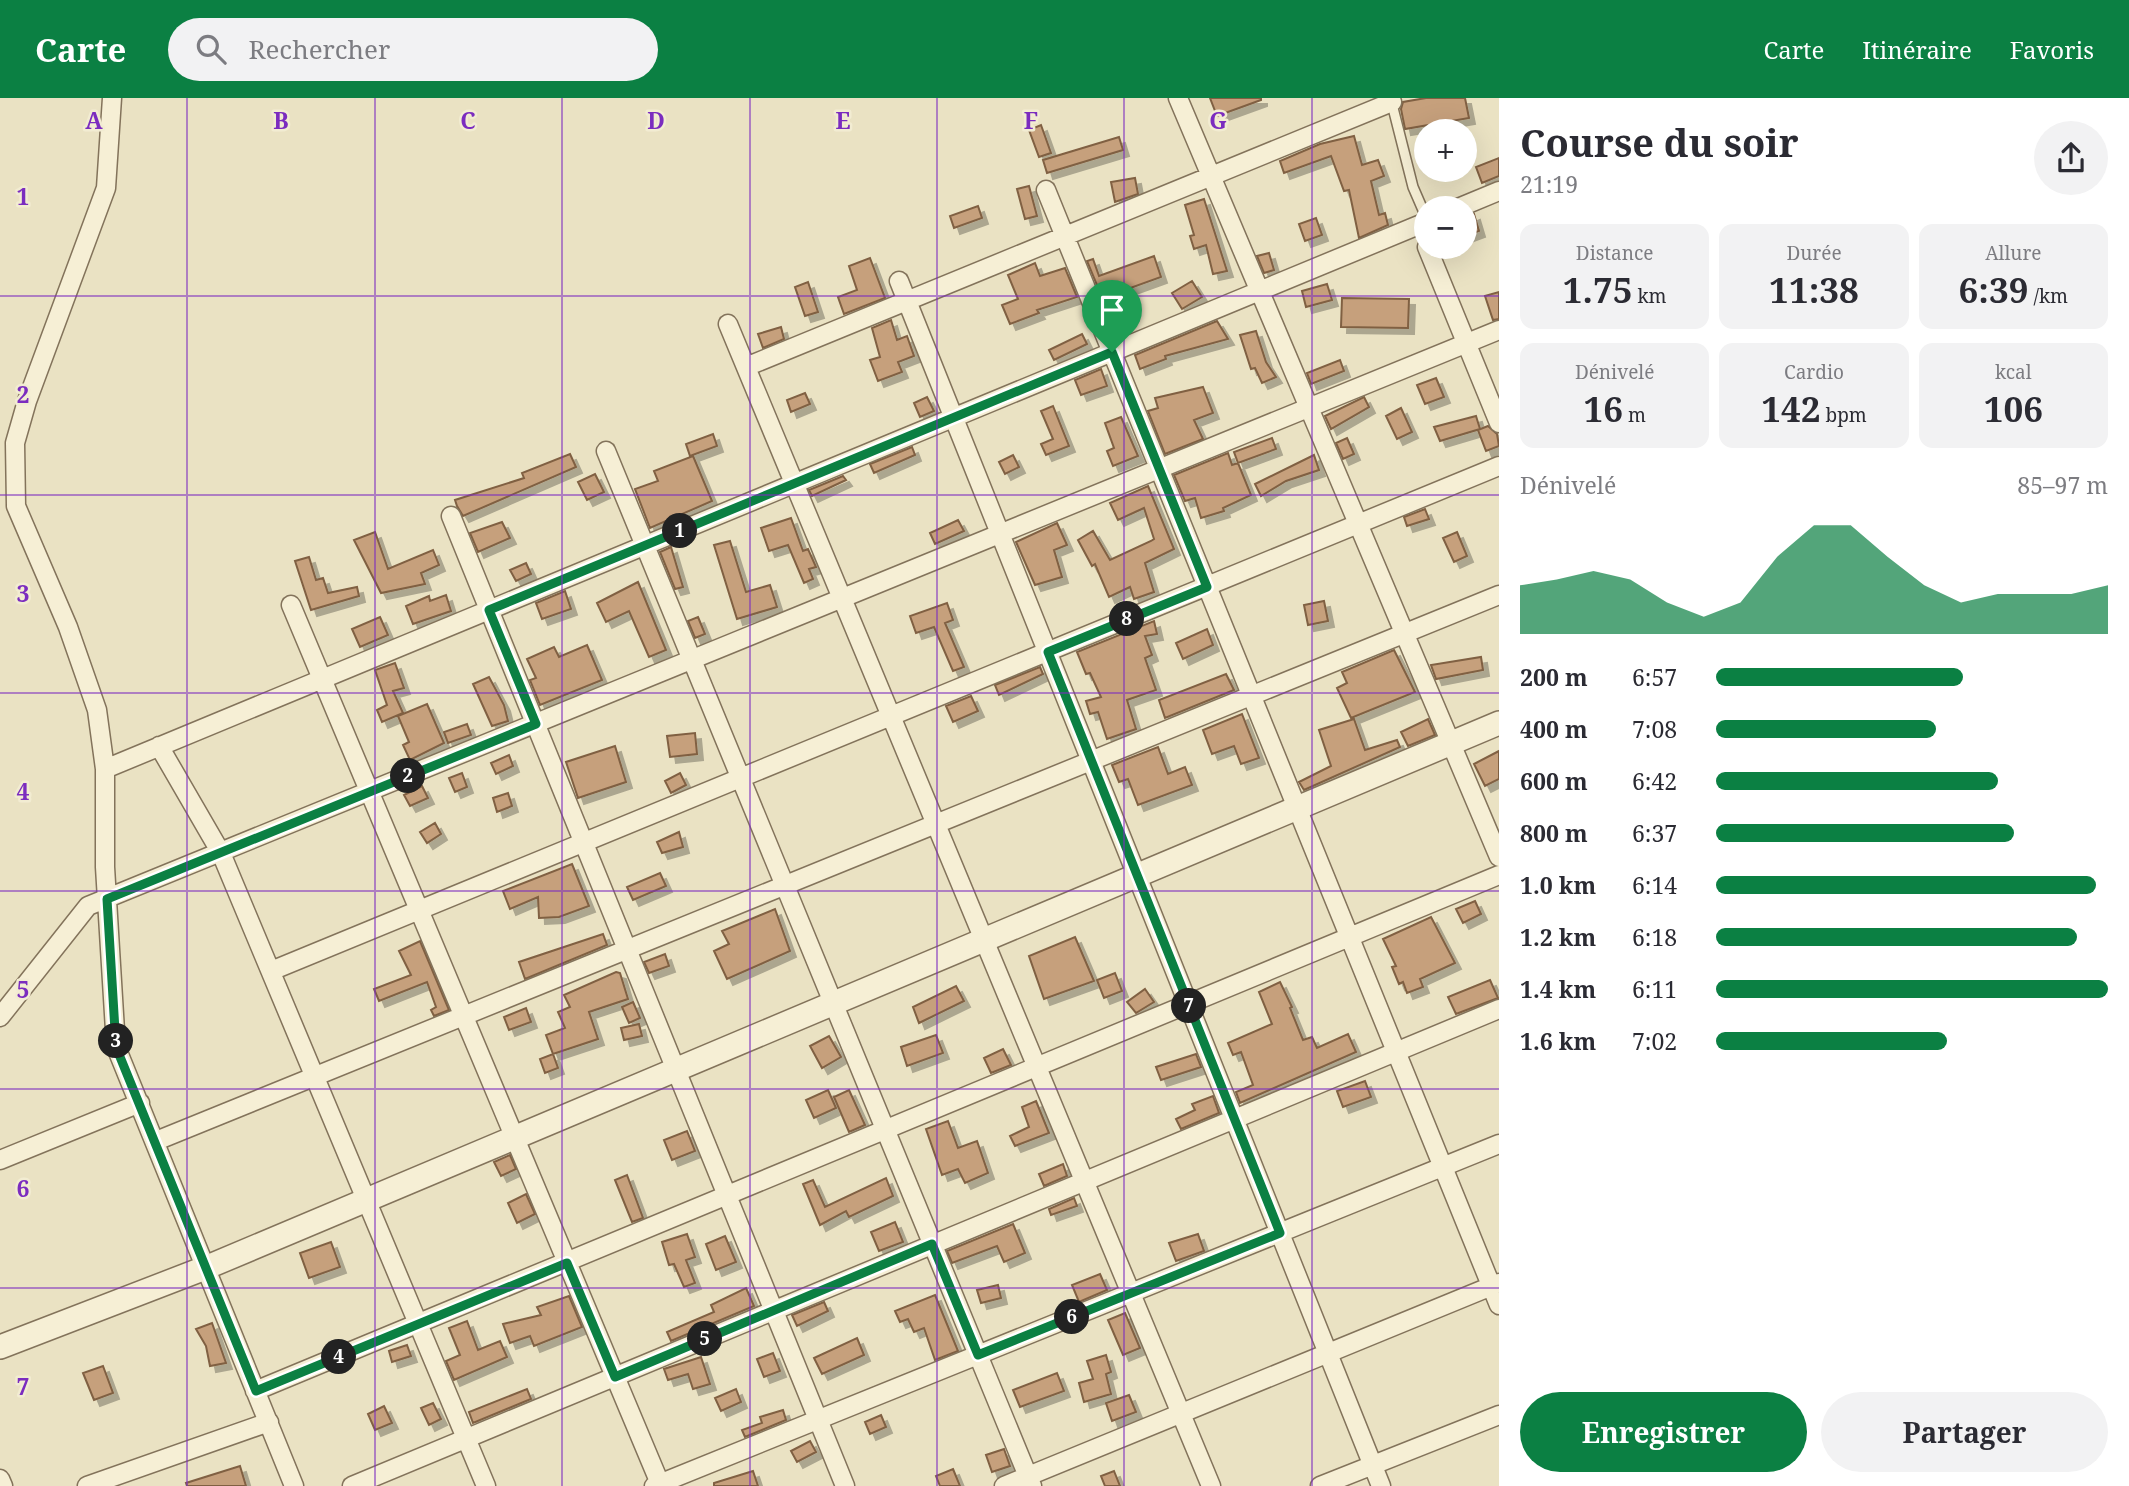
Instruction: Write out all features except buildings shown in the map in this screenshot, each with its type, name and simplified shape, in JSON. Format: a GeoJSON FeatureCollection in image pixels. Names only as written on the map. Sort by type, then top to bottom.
{"type":"FeatureCollection","features":[{"type":"Feature","properties":{"kind":"street"},"geometry":{"type":"LineString","coordinates":[[112,98],[106,188],[27,401],[15,443],[16,506],[68,627],[97,710],[105,769],[107,899],[116,1047],[294,1486]]}},
{"type":"Feature","properties":{"kind":"street"},"geometry":{"type":"LineString","coordinates":[[1178,98],[1499,858]]}},
{"type":"Feature","properties":{"kind":"street"},"geometry":{"type":"LineString","coordinates":[[753,364],[1391,100]]}},
{"type":"Feature","properties":{"kind":"street"},"geometry":{"type":"LineString","coordinates":[[1046,190],[1443,1167],[1495,1284],[1499,1305]]}},
{"type":"Feature","properties":{"kind":"street"},"geometry":{"type":"LineString","coordinates":[[1477,200],[1499,191]]}},
{"type":"Feature","properties":{"kind":"street"},"geometry":{"type":"LineString","coordinates":[[105,769],[1414,226]]}},
{"type":"Feature","properties":{"kind":"street"},"geometry":{"type":"LineString","coordinates":[[1432,259],[1499,423]]}},
{"type":"Feature","properties":{"kind":"street"},"geometry":{"type":"LineString","coordinates":[[899,281],[1381,1486]]}},
{"type":"Feature","properties":{"kind":"street"},"geometry":{"type":"LineString","coordinates":[[728,324],[1211,1486]]}},
{"type":"Feature","properties":{"kind":"street"},"geometry":{"type":"LineString","coordinates":[[0,1017],[88,906],[1499,330]]}},
{"type":"Feature","properties":{"kind":"street"},"geometry":{"type":"LineString","coordinates":[[606,451],[1030,1481]]}},
{"type":"Feature","properties":{"kind":"street"},"geometry":{"type":"LineString","coordinates":[[271,971],[1499,466]]}},
{"type":"Feature","properties":{"kind":"street"},"geometry":{"type":"LineString","coordinates":[[451,516],[845,1486]]}},
{"type":"Feature","properties":{"kind":"street"},"geometry":{"type":"LineString","coordinates":[[156,1141],[1499,595]]}},
{"type":"Feature","properties":{"kind":"street"},"geometry":{"type":"LineString","coordinates":[[291,605],[658,1485],[1499,1144]]}},
{"type":"Feature","properties":{"kind":"street"},"geometry":{"type":"LineString","coordinates":[[0,1347],[205,1268],[365,1198],[1499,723]]}},
{"type":"Feature","properties":{"kind":"street"},"geometry":{"type":"LineString","coordinates":[[159,746],[221,853],[486,1486]]}},
{"type":"Feature","properties":{"kind":"street"},"geometry":{"type":"LineString","coordinates":[[256,1391],[1499,875]]}},
{"type":"Feature","properties":{"kind":"street"},"geometry":{"type":"LineString","coordinates":[[352,1486],[1499,1009]]}},
{"type":"Feature","properties":{"kind":"street"},"geometry":{"type":"LineString","coordinates":[[0,1160],[140,1103]]}},
{"type":"Feature","properties":{"kind":"street"},"geometry":{"type":"LineString","coordinates":[[1004,1486],[1030,1481],[1181,1413],[1495,1284]]}},
{"type":"Feature","properties":{"kind":"street"},"geometry":{"type":"LineString","coordinates":[[1320,1486],[1499,1415]]}},
{"type":"Feature","properties":{"kind":"street"},"geometry":{"type":"LineString","coordinates":[[87,1486],[127,1479],[269,1422]]}},
{"type":"Feature","properties":{"kind":"street"},"geometry":{"type":"LineString","coordinates":[[0,1479],[3,1486]]}},
{"type":"Feature","properties":{"kind":"lane"},"geometry":{"type":"LineString","coordinates":[[1391,100],[1416,196]]}},
{"type":"Feature","properties":{"kind":"route"},"geometry":{"type":"LineString","coordinates":[[1112,352],[1207,587],[1048,652],[1280,1233],[978,1355],[932,1244],[615,1377],[567,1263],[256,1391],[116,1047],[107,899],[536,724],[489,610],[1112,352]]}}]}
